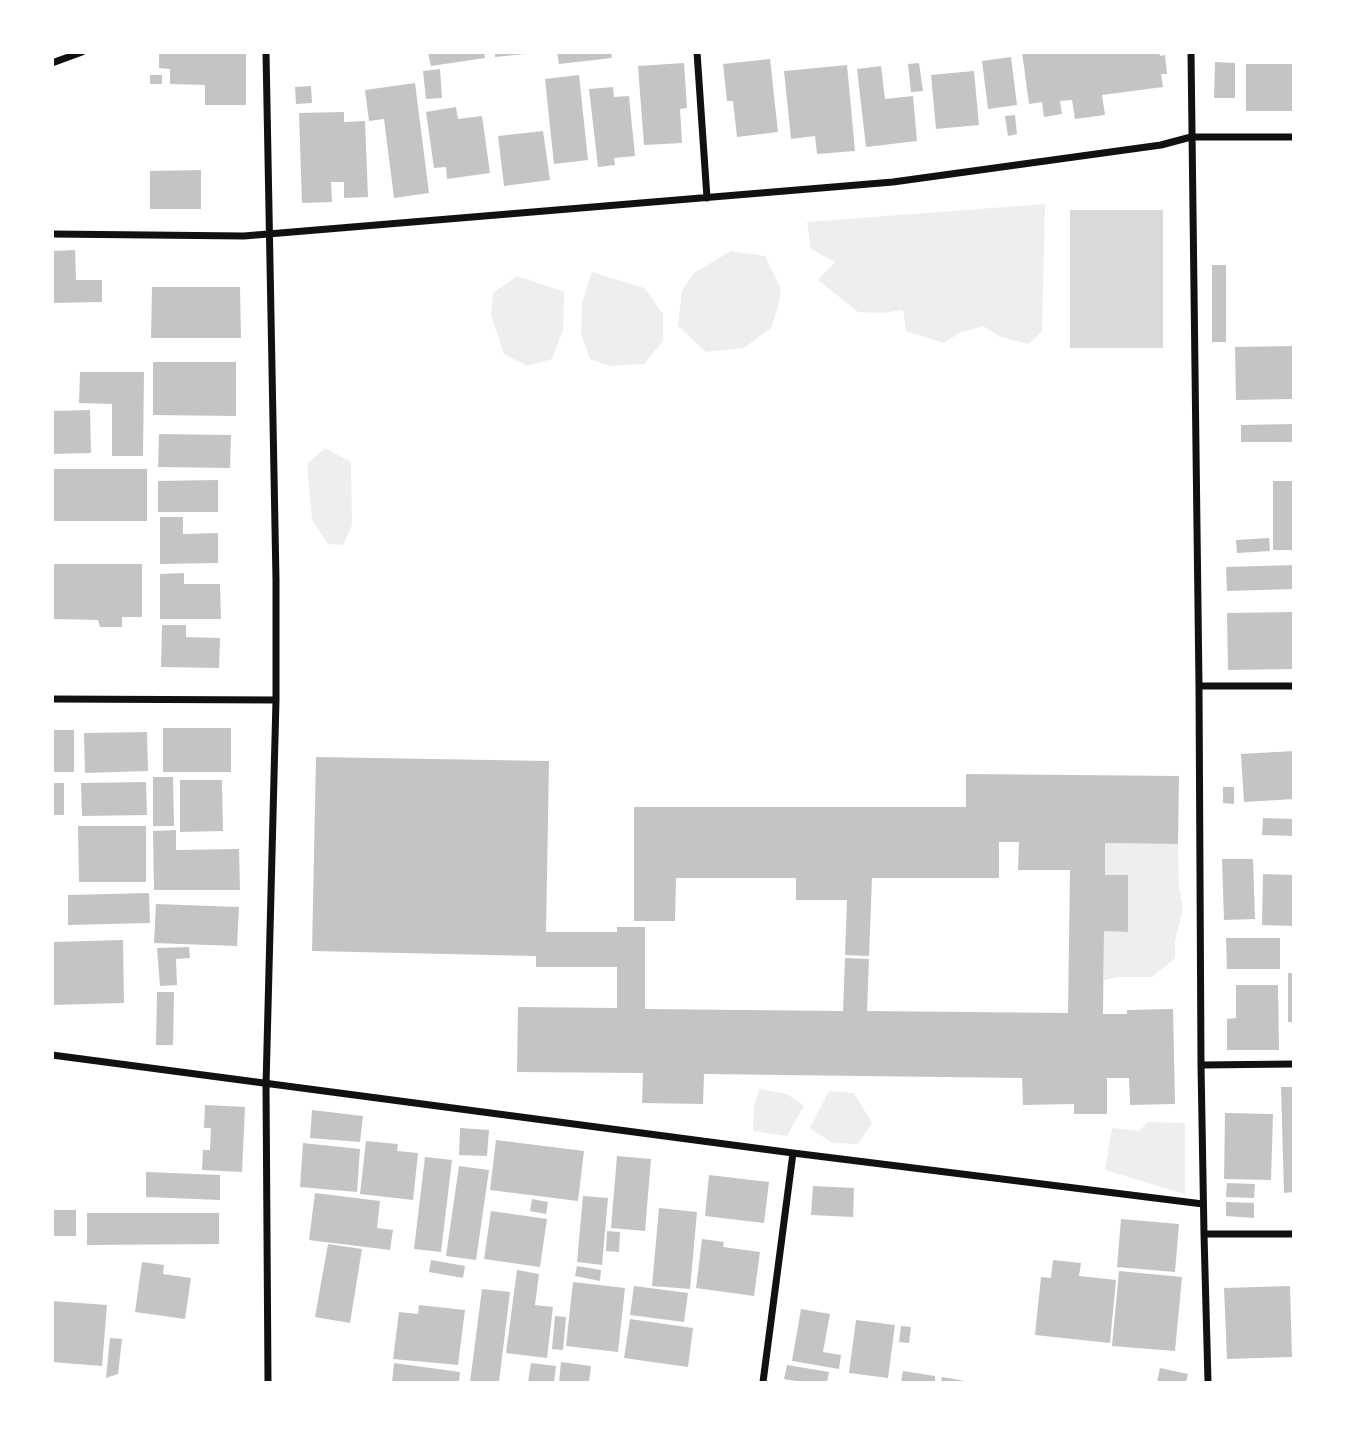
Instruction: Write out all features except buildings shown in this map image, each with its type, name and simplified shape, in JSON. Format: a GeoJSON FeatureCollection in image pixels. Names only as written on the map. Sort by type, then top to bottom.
{"type":"FeatureCollection","features":[{"type":"Feature","properties":{"kind":"street"},"geometry":{"type":"LineString","coordinates":[[52,63],[82,52]]}},
{"type":"Feature","properties":{"kind":"street"},"geometry":{"type":"LineString","coordinates":[[266,52],[276,580],[266,1085],[268,1382]]}},
{"type":"Feature","properties":{"kind":"street"},"geometry":{"type":"LineString","coordinates":[[697,52],[707,198]]}},
{"type":"Feature","properties":{"kind":"street"},"geometry":{"type":"LineString","coordinates":[[1191,52],[1201,1065],[1208,1382]]}},
{"type":"Feature","properties":{"kind":"street"},"geometry":{"type":"LineString","coordinates":[[52,234],[270,234],[893,182],[1161,145],[1191,137],[1293,137]]}},
{"type":"Feature","properties":{"kind":"street"},"geometry":{"type":"LineString","coordinates":[[1199,686],[1293,686]]}},
{"type":"Feature","properties":{"kind":"street"},"geometry":{"type":"LineString","coordinates":[[52,699],[275,700]]}},
{"type":"Feature","properties":{"kind":"street"},"geometry":{"type":"LineString","coordinates":[[52,1055],[266,1085],[1203,1204]]}},
{"type":"Feature","properties":{"kind":"street"},"geometry":{"type":"LineString","coordinates":[[1201,1065],[1293,1064]]}},
{"type":"Feature","properties":{"kind":"street"},"geometry":{"type":"LineString","coordinates":[[763,1382],[793,1153]]}},
{"type":"Feature","properties":{"kind":"street"},"geometry":{"type":"LineString","coordinates":[[1204,1234],[1293,1234]]}},
{"type":"Feature","properties":{"kind":"shaded area"},"geometry":{"type":"Polygon","coordinates":[[[1045,204],[1042,332],[1028,344],[1001,337],[983,326],[959,333],[944,343],[906,331],[903,310],[883,313],[858,312],[818,280],[835,262],[811,249],[807,222],[1045,204]]]}},
{"type":"Feature","properties":{"kind":"shaded area"},"geometry":{"type":"Polygon","coordinates":[[[1070,210],[1163,210],[1163,348],[1070,348],[1070,210]]]}},
{"type":"Feature","properties":{"kind":"shaded area"},"geometry":{"type":"Polygon","coordinates":[[[731,251],[765,256],[781,289],[778,308],[771,328],[744,348],[706,352],[678,326],[682,291],[694,273],[731,251]]]}},
{"type":"Feature","properties":{"kind":"shaded area"},"geometry":{"type":"Polygon","coordinates":[[[592,272],[644,288],[663,314],[663,341],[644,364],[610,366],[590,359],[581,334],[582,303],[592,272]]]}},
{"type":"Feature","properties":{"kind":"shaded area"},"geometry":{"type":"Polygon","coordinates":[[[517,276],[564,292],[563,330],[552,359],[527,366],[504,354],[491,315],[493,293],[517,276]]]}},
{"type":"Feature","properties":{"kind":"shaded area"},"geometry":{"type":"Polygon","coordinates":[[[325,448],[351,462],[352,525],[343,545],[328,544],[312,520],[307,464],[325,448]]]}},
{"type":"Feature","properties":{"kind":"shaded area"},"geometry":{"type":"Polygon","coordinates":[[[1105,843],[1178,844],[1179,888],[1183,908],[1175,941],[1175,958],[1152,977],[1118,977],[1104,980],[1104,931],[1127,932],[1128,875],[1105,875],[1105,843]]]}},
{"type":"Feature","properties":{"kind":"shaded area"},"geometry":{"type":"Polygon","coordinates":[[[759,1089],[787,1094],[804,1106],[787,1136],[753,1131],[754,1107],[759,1089]]]}},
{"type":"Feature","properties":{"kind":"shaded area"},"geometry":{"type":"Polygon","coordinates":[[[829,1091],[854,1093],[872,1123],[858,1144],[832,1143],[810,1128],[829,1091]]]}},
{"type":"Feature","properties":{"kind":"shaded area"},"geometry":{"type":"Polygon","coordinates":[[[1148,1122],[1185,1123],[1185,1194],[1105,1170],[1112,1128],[1139,1131],[1148,1122]]]}}]}
